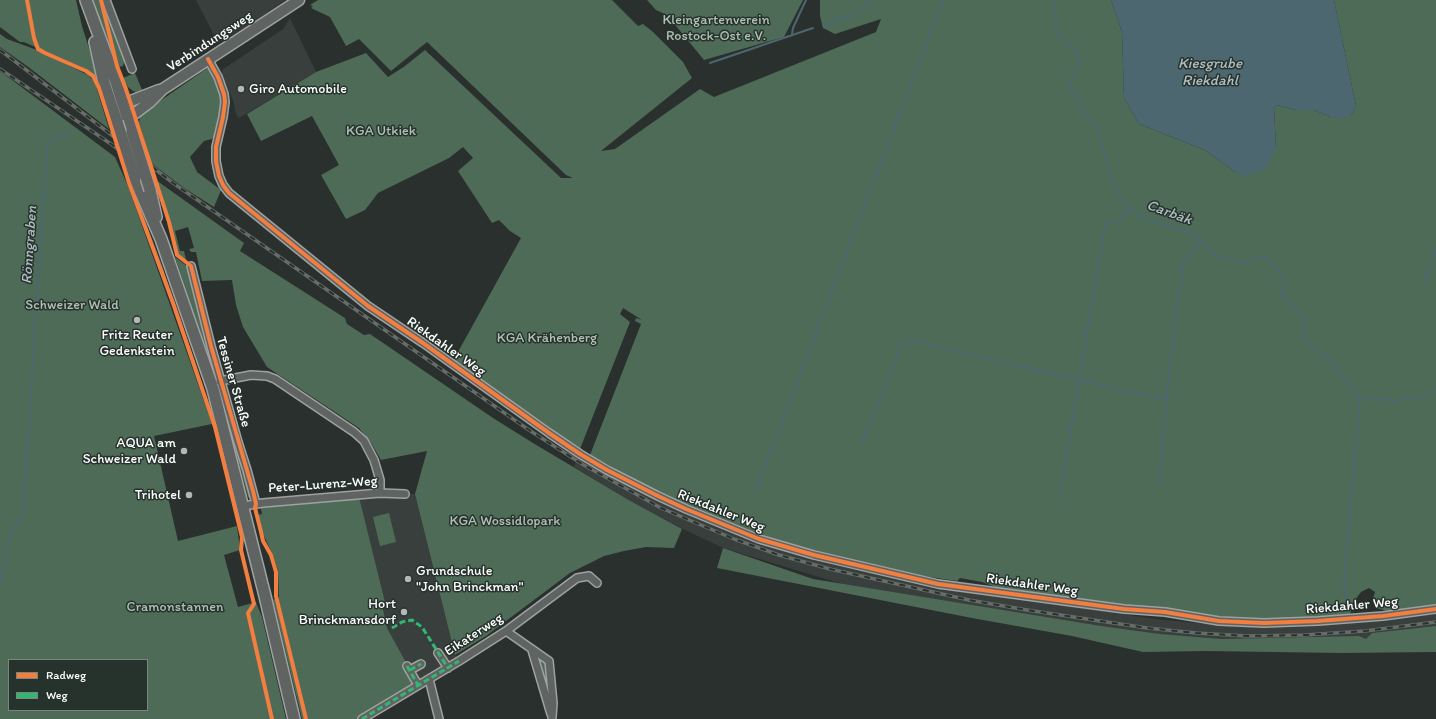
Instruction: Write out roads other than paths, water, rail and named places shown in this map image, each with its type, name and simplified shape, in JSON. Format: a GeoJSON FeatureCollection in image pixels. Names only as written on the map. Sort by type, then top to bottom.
{"type":"FeatureCollection","features":[{"type":"Feature","properties":{"kind":"main road","name":"Tessiner Straße"},"geometry":{"type":"LineString","coordinates":[[85,0],[127,116],[150,190],[161,239]]}},
{"type":"Feature","properties":{"kind":"main road","name":"Tessiner Straße"},"geometry":{"type":"LineString","coordinates":[[85,0],[104,83],[135,179],[161,239],[213,389],[294,719]]}},
{"type":"Feature","properties":{"kind":"main road","name":"Verbindungsweg"},"geometry":{"type":"LineString","coordinates":[[127,116],[134,114],[150,102],[163,89],[296,1]]}},
{"type":"Feature","properties":{"kind":"main road","name":"Verbindungsweg"},"geometry":{"type":"LineString","coordinates":[[123,104],[163,89]]}},
{"type":"Feature","properties":{"kind":"main road"},"geometry":{"type":"LineString","coordinates":[[112,108],[123,104]]}},
{"type":"Feature","properties":{"kind":"main road"},"geometry":{"type":"LineString","coordinates":[[116,121],[127,116]]}},
{"type":"Feature","properties":{"kind":"street"},"geometry":{"type":"LineString","coordinates":[[106,0],[132,69]]}},
{"type":"Feature","properties":{"kind":"street","name":"Riekdahler Weg"},"geometry":{"type":"LineString","coordinates":[[208,59],[218,77],[224,94],[225,102],[216,147],[216,161],[219,176],[229,193],[368,306],[423,343],[549,433],[607,470],[679,506],[759,539],[814,555],[938,584],[1003,593],[1124,609],[1165,612],[1219,621],[1252,623],[1318,621],[1436,610]]}},
{"type":"Feature","properties":{"kind":"street","name":"Tessiner Straße"},"geometry":{"type":"LineString","coordinates":[[191,266],[220,381],[256,504]]}},
{"type":"Feature","properties":{"kind":"street"},"geometry":{"type":"LineString","coordinates":[[220,381],[251,375],[268,376],[275,379],[354,432],[364,441],[374,460],[380,480],[380,493]]}},
{"type":"Feature","properties":{"kind":"street","name":"Peter-Lurenz-Weg"},"geometry":{"type":"LineString","coordinates":[[242,506],[380,493],[406,494]]}},
{"type":"Feature","properties":{"kind":"street","name":"Eikaterweg"},"geometry":{"type":"LineString","coordinates":[[362,719],[448,668],[506,631],[577,578],[589,576],[597,583]]}},
{"type":"Feature","properties":{"kind":"street"},"geometry":{"type":"LineString","coordinates":[[506,631],[549,661],[553,703],[552,718]]}},
{"type":"Feature","properties":{"kind":"street"},"geometry":{"type":"LineString","coordinates":[[532,650],[552,718]]}},
{"type":"Feature","properties":{"kind":"street"},"geometry":{"type":"LineString","coordinates":[[438,653],[448,668]]}},
{"type":"Feature","properties":{"kind":"street"},"geometry":{"type":"LineString","coordinates":[[418,685],[408,668],[421,664]]}},
{"type":"Feature","properties":{"kind":"street"},"geometry":{"type":"LineString","coordinates":[[430,679],[440,719]]}},
{"type":"Feature","properties":{"kind":"water","name":"Kiesgrube Riekdahl"},"geometry":{"type":"Polygon","coordinates":[[[1111,0],[1334,0],[1356,106],[1351,115],[1342,119],[1330,117],[1314,110],[1296,110],[1277,105],[1274,108],[1276,148],[1265,169],[1245,176],[1235,172],[1205,150],[1139,124],[1124,98],[1122,32],[1111,0]]]}},
{"type":"Feature","properties":{"kind":"waterway"},"geometry":{"type":"LineString","coordinates":[[792,34],[793,28],[806,0]]}},
{"type":"Feature","properties":{"kind":"waterway"},"geometry":{"type":"LineString","coordinates":[[823,25],[850,16],[859,11],[872,0]]}},
{"type":"Feature","properties":{"kind":"waterway"},"geometry":{"type":"LineString","coordinates":[[756,490],[943,0]]}},
{"type":"Feature","properties":{"kind":"waterway","name":"Carbäk"},"geometry":{"type":"LineString","coordinates":[[1052,0],[1055,8],[1056,29],[1059,34],[1077,51],[1080,60],[1069,85],[1070,90],[1097,128],[1113,183],[1127,207],[1143,218],[1194,234],[1216,257],[1233,259],[1243,263],[1264,256],[1286,280],[1282,296],[1303,317],[1304,340],[1330,360],[1356,395],[1360,397],[1398,401],[1406,398],[1419,398],[1436,390]]}},
{"type":"Feature","properties":{"kind":"waterway"},"geometry":{"type":"LineString","coordinates":[[710,63],[813,28]]}},
{"type":"Feature","properties":{"kind":"waterway","name":"Rönngraben"},"geometry":{"type":"LineString","coordinates":[[32,373],[47,143],[70,133]]}},
{"type":"Feature","properties":{"kind":"waterway"},"geometry":{"type":"LineString","coordinates":[[1059,498],[1105,225],[1108,222],[1122,219],[1127,207]]}},
{"type":"Feature","properties":{"kind":"waterway"},"geometry":{"type":"LineString","coordinates":[[862,443],[902,344],[910,340],[1166,400],[1183,263],[1201,241]]}},
{"type":"Feature","properties":{"kind":"waterway"},"geometry":{"type":"LineString","coordinates":[[1424,284],[1436,248]]}},
{"type":"Feature","properties":{"kind":"waterway","name":"Rönngraben"},"geometry":{"type":"LineString","coordinates":[[0,583],[11,534],[23,513],[32,380]]}},
{"type":"Feature","properties":{"kind":"waterway"},"geometry":{"type":"LineString","coordinates":[[1346,599],[1344,581],[1360,397]]}},
{"type":"Feature","properties":{"kind":"waterway"},"geometry":{"type":"LineString","coordinates":[[1160,483],[1166,400]]}},
{"type":"Feature","properties":{"kind":"railway"},"geometry":{"type":"LineString","coordinates":[[0,50],[173,183],[529,430],[582,464],[661,508],[734,539],[779,555],[830,569],[969,600],[1147,628],[1247,636],[1305,635],[1365,631],[1436,622]]}},
{"type":"Feature","properties":{"kind":"railway"},"geometry":{"type":"LineString","coordinates":[[0,69],[147,170]]}},
{"type":"Feature","properties":{"kind":"place","name":"Giro Automobile"},"geometry":{"type":"Point","coordinates":[241,89]}},
{"type":"Feature","properties":{"kind":"place","name":"Fritz Reuter Gedenkstein"},"geometry":{"type":"Point","coordinates":[137,320]}},
{"type":"Feature","properties":{"kind":"place","name":"AQUA am Schweizer Wald"},"geometry":{"type":"Point","coordinates":[184,451]}},
{"type":"Feature","properties":{"kind":"place","name":"Trihotel"},"geometry":{"type":"Point","coordinates":[189,495]}},
{"type":"Feature","properties":{"kind":"place","name":"Grundschule \"John Brinckman\""},"geometry":{"type":"Point","coordinates":[408,579]}},
{"type":"Feature","properties":{"kind":"place","name":"Hort Brinckmansdorf"},"geometry":{"type":"Point","coordinates":[404,612]}},
{"type":"Feature","properties":{"kind":"park label","name":"Kleingartenverein Rostock-Ost e.V."},"geometry":{"type":"Point","coordinates":[716,28]}},
{"type":"Feature","properties":{"kind":"park label","name":"KGA Utkiek"},"geometry":{"type":"Point","coordinates":[381,131]}},
{"type":"Feature","properties":{"kind":"park label","name":"Schweizer Wald"},"geometry":{"type":"Point","coordinates":[72,305]}},
{"type":"Feature","properties":{"kind":"park label","name":"KGA Krähenberg"},"geometry":{"type":"Point","coordinates":[547,338]}},
{"type":"Feature","properties":{"kind":"park label","name":"KGA Wossidlopark"},"geometry":{"type":"Point","coordinates":[505,521]}},
{"type":"Feature","properties":{"kind":"park label","name":"Cramonstannen"},"geometry":{"type":"Point","coordinates":[175,607]}}]}
